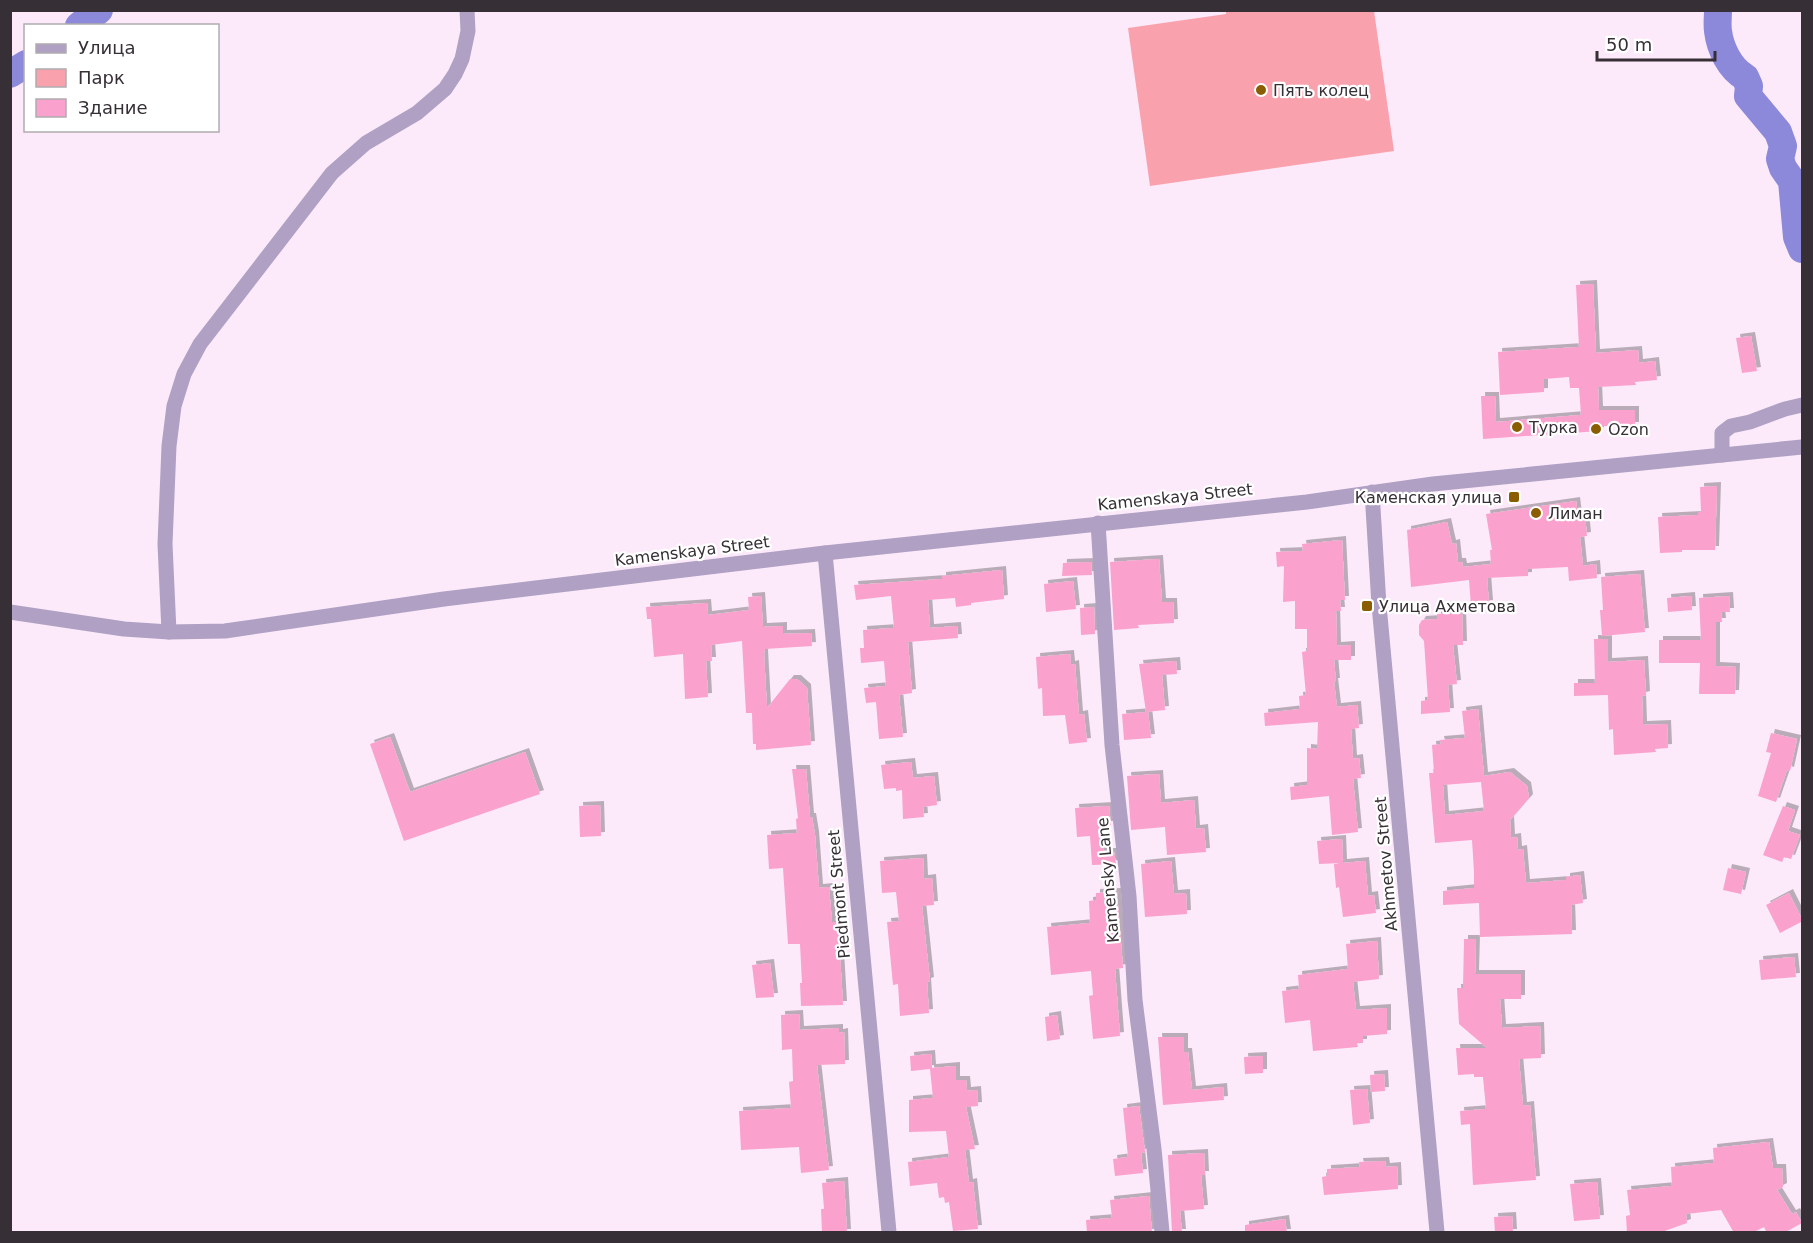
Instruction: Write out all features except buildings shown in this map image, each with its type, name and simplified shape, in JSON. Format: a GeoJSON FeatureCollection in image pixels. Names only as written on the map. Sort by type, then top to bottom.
{"type":"FeatureCollection","features":[{"type":"Feature","properties":{"kind":"street"},"geometry":{"type":"LineString","coordinates":[[169,632],[165,544],[169,446],[174,406],[184,374],[200,344],[332,173],[366,143],[417,113],[445,89],[455,74],[466,44],[467,10]]}},
{"type":"Feature","properties":{"kind":"street"},"geometry":{"type":"LineString","coordinates":[[1722,455],[1722,434],[1727,428],[1803,405]]}},
{"type":"Feature","properties":{"kind":"street","name":"Kamenskaya Street"},"geometry":{"type":"LineString","coordinates":[[10,612],[94,626],[169,632],[207,632],[252,628],[444,600],[825,553],[1307,502],[1456,481],[1803,447]]}},
{"type":"Feature","properties":{"kind":"street","name":"Akhmetov Street"},"geometry":{"type":"LineString","coordinates":[[1372,492],[1379,605],[1437,1233]]}},
{"type":"Feature","properties":{"kind":"street","name":"Kamensky Lane"},"geometry":{"type":"LineString","coordinates":[[1098,524],[1104,646],[1112,745],[1129,896],[1135,1000],[1162,1233]]}},
{"type":"Feature","properties":{"kind":"street","name":"Piedmont Street"},"geometry":{"type":"LineString","coordinates":[[825,553],[889,1233]]}},
{"type":"Feature","properties":{"kind":"green space","name":"Пять колец"},"geometry":{"type":"Polygon","coordinates":[[[1226,11],[1374,11],[1394,151],[1150,186],[1128,28],[1226,14],[1226,11]]]}},
{"type":"Feature","properties":{"kind":"waterway"},"geometry":{"type":"LineString","coordinates":[[82,24],[99,10]]}},
{"type":"Feature","properties":{"kind":"waterway"},"geometry":{"type":"LineString","coordinates":[[1718,10],[1718,31],[1723,51],[1735,69],[1745,77],[1749,86],[1748,96],[1778,132],[1783,146],[1780,159],[1792,181],[1797,237],[1802,249]]}},
{"type":"Feature","properties":{"kind":"waterway"},"geometry":{"type":"LineString","coordinates":[[10,74],[24,65]]}},
{"type":"Feature","properties":{"kind":"place","name":"Пять колец"},"geometry":{"type":"Point","coordinates":[1261,90]}},
{"type":"Feature","properties":{"kind":"place","name":"Турка"},"geometry":{"type":"Point","coordinates":[1517,427]}},
{"type":"Feature","properties":{"kind":"place","name":"Ozon"},"geometry":{"type":"Point","coordinates":[1596,429]}},
{"type":"Feature","properties":{"kind":"place","name":"Каменская улица"},"geometry":{"type":"Point","coordinates":[1514,497]}},
{"type":"Feature","properties":{"kind":"place","name":"Лиман"},"geometry":{"type":"Point","coordinates":[1536,513]}},
{"type":"Feature","properties":{"kind":"place","name":"Улица Ахметова"},"geometry":{"type":"Point","coordinates":[1367,606]}}]}
